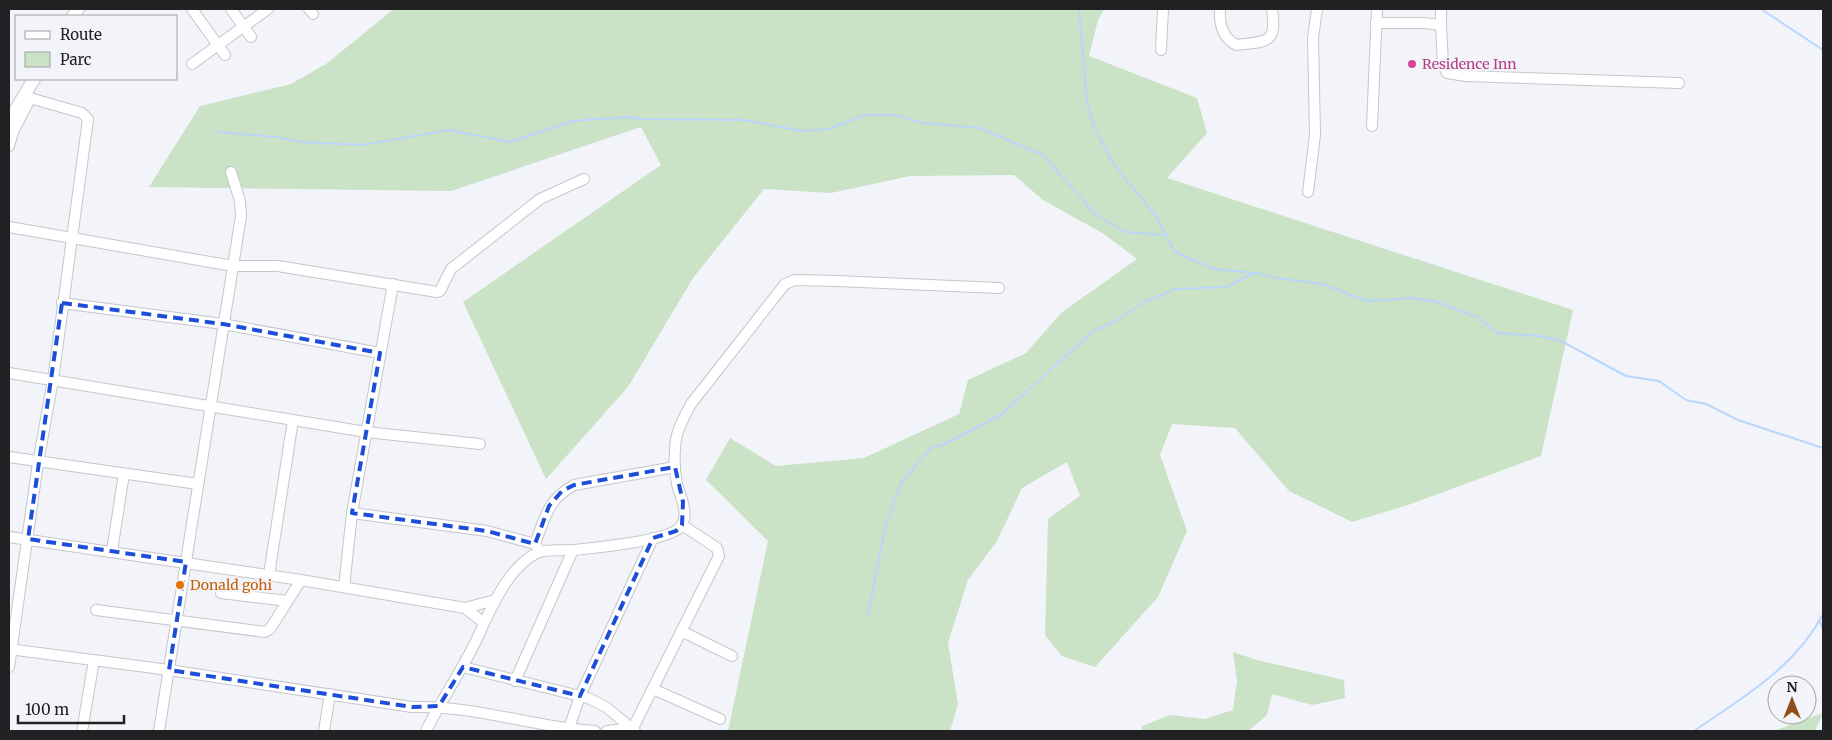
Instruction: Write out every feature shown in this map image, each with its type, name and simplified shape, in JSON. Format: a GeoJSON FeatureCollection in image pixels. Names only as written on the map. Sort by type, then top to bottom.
{"type":"FeatureCollection","features":[{"type":"Feature","properties":{"kind":"main road"},"geometry":{"type":"LineString","coordinates":[[9,121],[27,97],[34,80]]}},
{"type":"Feature","properties":{"kind":"street"},"geometry":{"type":"LineString","coordinates":[[192,9],[225,55]]}},
{"type":"Feature","properties":{"kind":"street"},"geometry":{"type":"LineString","coordinates":[[231,9],[251,37]]}},
{"type":"Feature","properties":{"kind":"street"},"geometry":{"type":"LineString","coordinates":[[192,64],[268,9]]}},
{"type":"Feature","properties":{"kind":"street"},"geometry":{"type":"LineString","coordinates":[[1161,50],[1163,9]]}},
{"type":"Feature","properties":{"kind":"street"},"geometry":{"type":"LineString","coordinates":[[1220,9],[1222,30],[1228,40],[1236,45],[1268,39],[1273,35],[1272,9]]}},
{"type":"Feature","properties":{"kind":"street"},"geometry":{"type":"LineString","coordinates":[[1308,192],[1315,135],[1313,38],[1317,9]]}},
{"type":"Feature","properties":{"kind":"street"},"geometry":{"type":"LineString","coordinates":[[1372,126],[1377,9]]}},
{"type":"Feature","properties":{"kind":"street"},"geometry":{"type":"LineString","coordinates":[[1441,9],[1443,64],[1447,73],[1466,76],[1679,83]]}},
{"type":"Feature","properties":{"kind":"street"},"geometry":{"type":"LineString","coordinates":[[1376,24],[1424,23],[1441,26]]}},
{"type":"Feature","properties":{"kind":"street"},"geometry":{"type":"LineString","coordinates":[[9,146],[12,132],[27,97],[88,116],[53,380],[38,462],[28,539],[10,649],[9,667]]}},
{"type":"Feature","properties":{"kind":"street"},"geometry":{"type":"LineString","coordinates":[[159,731],[241,208],[232,172]]}},
{"type":"Feature","properties":{"kind":"street"},"geometry":{"type":"LineString","coordinates":[[9,227],[233,266],[278,266],[393,284],[431,292],[440,290],[454,266],[540,199],[584,179]]}},
{"type":"Feature","properties":{"kind":"street"},"geometry":{"type":"LineString","coordinates":[[352,513],[487,531],[538,548],[573,550],[652,538],[676,531],[682,525],[684,516],[683,502],[677,484],[675,467],[676,437],[691,404],[785,284],[795,280],[804,280],[920,283],[999,288]]}},
{"type":"Feature","properties":{"kind":"street"},"geometry":{"type":"LineString","coordinates":[[344,587],[352,513],[393,284]]}},
{"type":"Feature","properties":{"kind":"street"},"geometry":{"type":"LineString","coordinates":[[62,303],[223,324],[380,353]]}},
{"type":"Feature","properties":{"kind":"street"},"geometry":{"type":"LineString","coordinates":[[9,373],[366,432],[480,444]]}},
{"type":"Feature","properties":{"kind":"street"},"geometry":{"type":"LineString","coordinates":[[269,575],[293,420]]}},
{"type":"Feature","properties":{"kind":"street"},"geometry":{"type":"LineString","coordinates":[[9,457],[198,484]]}},
{"type":"Feature","properties":{"kind":"street"},"geometry":{"type":"LineString","coordinates":[[426,731],[463,667],[502,587],[538,548],[549,506],[562,491],[574,485],[675,467]]}},
{"type":"Feature","properties":{"kind":"street"},"geometry":{"type":"LineString","coordinates":[[112,551],[124,474]]}},
{"type":"Feature","properties":{"kind":"street"},"geometry":{"type":"LineString","coordinates":[[635,730],[653,688],[719,556],[717,548],[682,525]]}},
{"type":"Feature","properties":{"kind":"street"},"geometry":{"type":"LineString","coordinates":[[9,537],[186,562],[466,608],[495,600]]}},
{"type":"Feature","properties":{"kind":"street"},"geometry":{"type":"LineString","coordinates":[[568,730],[580,696],[652,538]]}},
{"type":"Feature","properties":{"kind":"street"},"geometry":{"type":"LineString","coordinates":[[515,681],[573,550]]}},
{"type":"Feature","properties":{"kind":"street"},"geometry":{"type":"LineString","coordinates":[[96,610],[265,632],[270,629],[301,580]]}},
{"type":"Feature","properties":{"kind":"street"},"geometry":{"type":"LineString","coordinates":[[221,593],[288,600]]}},
{"type":"Feature","properties":{"kind":"street"},"geometry":{"type":"LineString","coordinates":[[466,608],[484,623]]}},
{"type":"Feature","properties":{"kind":"street"},"geometry":{"type":"LineString","coordinates":[[681,631],[732,656]]}},
{"type":"Feature","properties":{"kind":"street"},"geometry":{"type":"LineString","coordinates":[[10,649],[169,670],[412,707],[439,706],[568,730],[595,731]]}},
{"type":"Feature","properties":{"kind":"street"},"geometry":{"type":"LineString","coordinates":[[82,731],[94,660]]}},
{"type":"Feature","properties":{"kind":"street"},"geometry":{"type":"LineString","coordinates":[[463,667],[580,696],[606,707],[635,730]]}},
{"type":"Feature","properties":{"kind":"street"},"geometry":{"type":"LineString","coordinates":[[653,688],[720,719]]}},
{"type":"Feature","properties":{"kind":"street"},"geometry":{"type":"LineString","coordinates":[[324,731],[330,694]]}},
{"type":"Feature","properties":{"kind":"street"},"geometry":{"type":"LineString","coordinates":[[607,731],[635,730]]}},
{"type":"Feature","properties":{"kind":"highlighted area"},"geometry":{"type":"Polygon","coordinates":[[[62,303],[223,324],[380,353],[352,513],[487,531],[535,544],[549,506],[562,491],[574,485],[675,467],[683,502],[682,525],[676,531],[653,538],[580,696],[463,667],[439,706],[412,707],[169,670],[186,562],[28,539],[62,303]]]}},
{"type":"Feature","properties":{"kind":"green space"},"geometry":{"type":"Polygon","coordinates":[[[394,9],[1104,9],[1098,20],[1089,56],[1197,98],[1207,133],[1167,178],[1573,310],[1541,456],[1408,505],[1352,522],[1289,491],[1235,428],[1172,424],[1160,455],[1187,531],[1158,597],[1095,667],[1062,656],[1045,635],[1048,519],[1080,496],[1067,462],[1022,488],[997,541],[968,580],[948,643],[958,704],[950,731],[728,731],[768,541],[706,480],[730,438],[776,466],[864,458],[959,414],[968,380],[1026,353],[1061,313],[1137,259],[1104,234],[1043,200],[1014,175],[910,176],[831,193],[764,189],[693,278],[628,387],[546,479],[463,302],[661,165],[641,127],[451,191],[149,187],[200,106],[291,84],[326,64],[394,9]]]}},
{"type":"Feature","properties":{"kind":"green space"},"geometry":{"type":"Polygon","coordinates":[[[1233,652],[1257,660],[1344,680],[1345,698],[1312,705],[1272,694],[1267,715],[1248,731],[1142,731],[1142,726],[1170,715],[1204,719],[1233,710],[1237,681],[1233,652]]]}},
{"type":"Feature","properties":{"kind":"green space"},"geometry":{"type":"Polygon","coordinates":[[[1823,713],[1815,731],[1774,731],[1790,725],[1817,725],[1817,715],[1823,713]]]}},
{"type":"Feature","properties":{"kind":"waterway"},"geometry":{"type":"LineString","coordinates":[[1079,9],[1087,102],[1093,124],[1112,162],[1156,216],[1175,252],[1214,269],[1256,273],[1276,278],[1322,284],[1367,301],[1411,298],[1434,301],[1479,318],[1497,333],[1539,336],[1561,341],[1626,376],[1659,381],[1686,400],[1706,404],[1738,420],[1823,448]]}},
{"type":"Feature","properties":{"kind":"waterway"},"geometry":{"type":"LineString","coordinates":[[1761,9],[1823,50]]}},
{"type":"Feature","properties":{"kind":"waterway"},"geometry":{"type":"LineString","coordinates":[[218,132],[276,137],[301,142],[362,145],[449,130],[510,142],[572,121],[628,117],[642,119],[745,120],[801,131],[829,129],[865,115],[894,115],[923,123],[979,128],[1043,155],[1095,214],[1125,232],[1164,235]]}},
{"type":"Feature","properties":{"kind":"waterway"},"geometry":{"type":"LineString","coordinates":[[868,615],[885,528],[901,483],[931,448],[945,444],[1002,414],[1092,332],[1114,322],[1145,302],[1175,289],[1226,287],[1255,273]]}},
{"type":"Feature","properties":{"kind":"waterway"},"geometry":{"type":"LineString","coordinates":[[1694,731],[1749,694],[1783,666],[1798,650],[1823,614]]}},
{"type":"Feature","properties":{"kind":"waterway"},"geometry":{"type":"LineString","coordinates":[[1820,622],[1823,629]]}},
{"type":"Feature","properties":{"kind":"place","name":"Residence Inn"},"geometry":{"type":"Point","coordinates":[1412,64]}},
{"type":"Feature","properties":{"kind":"place","name":"Donald gohi"},"geometry":{"type":"Point","coordinates":[180,585]}}]}
